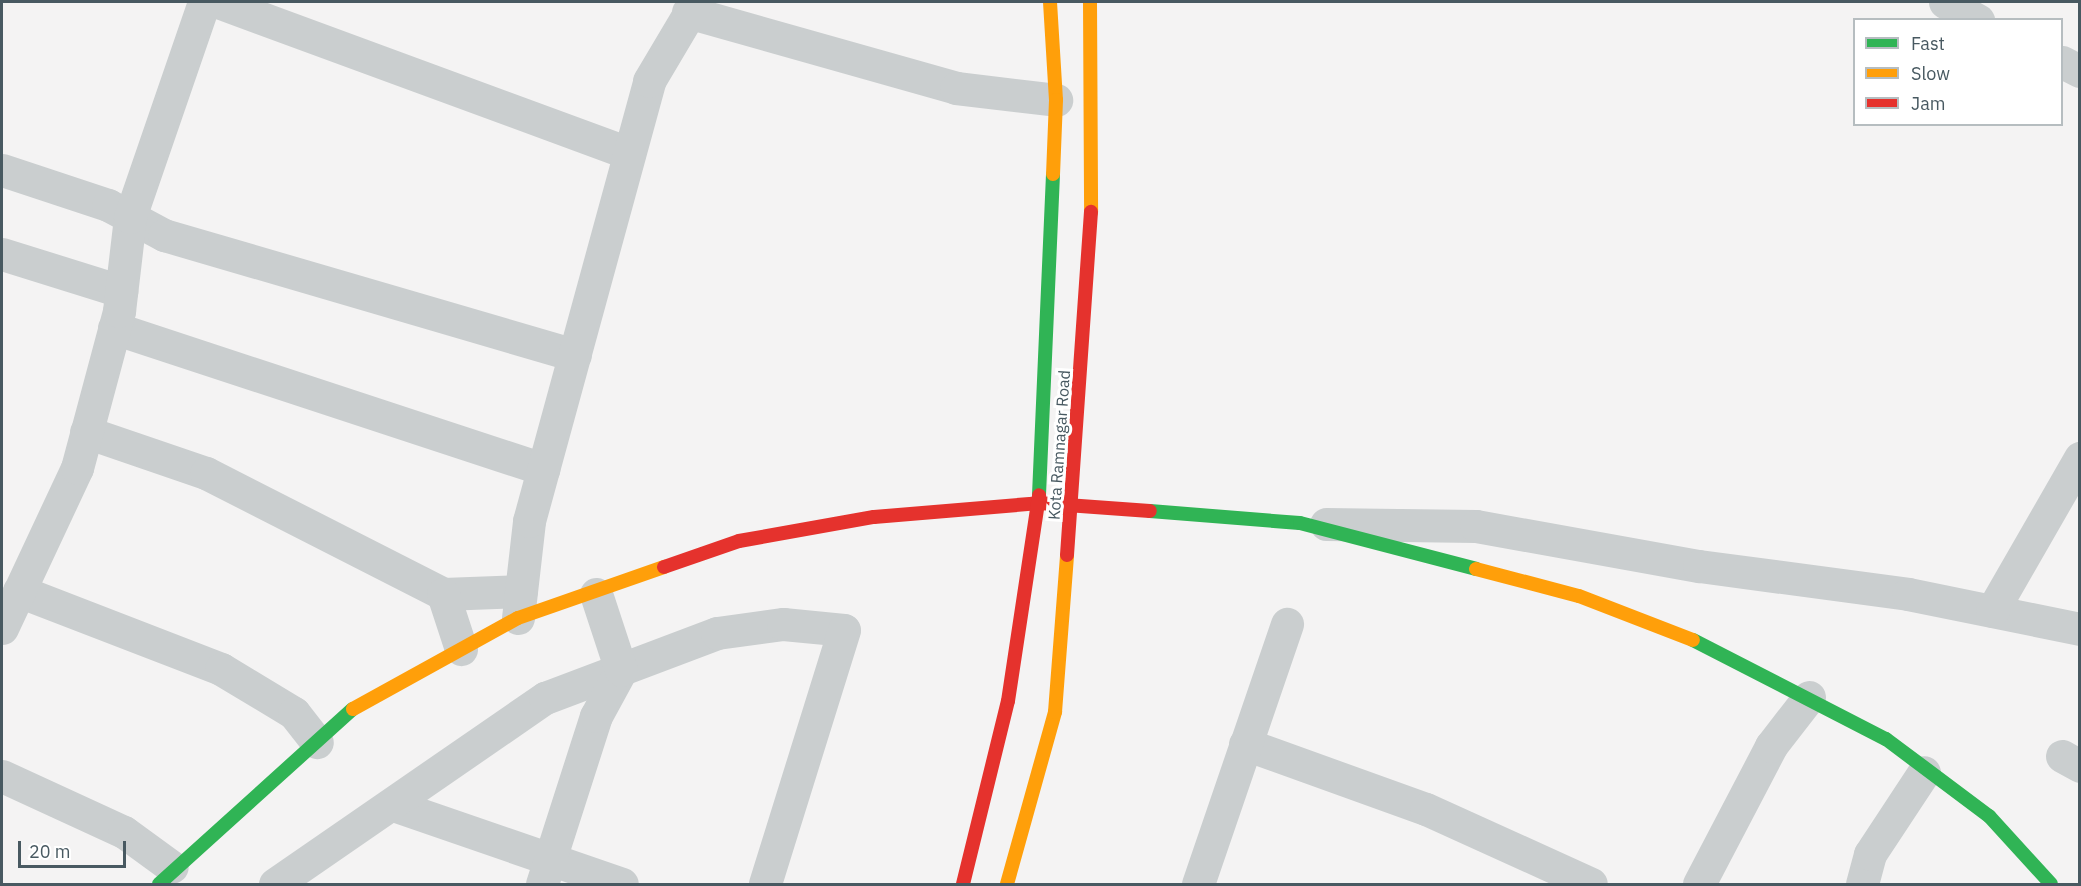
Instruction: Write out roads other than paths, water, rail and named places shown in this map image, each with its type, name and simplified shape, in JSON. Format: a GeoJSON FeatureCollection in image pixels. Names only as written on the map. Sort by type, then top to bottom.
{"type":"FeatureCollection","features":[{"type":"Feature","properties":{"kind":"street"},"geometry":{"type":"LineString","coordinates":[[2,628],[77,468],[114,327],[130,217],[204,2]]}},
{"type":"Feature","properties":{"kind":"street"},"geometry":{"type":"LineString","coordinates":[[218,2],[629,153]]}},
{"type":"Feature","properties":{"kind":"street"},"geometry":{"type":"LineString","coordinates":[[963,885],[1008,701],[1039,503],[1056,100],[1050,2]]}},
{"type":"Feature","properties":{"kind":"street","name":"Kota Ramnagar Road"},"geometry":{"type":"LineString","coordinates":[[1006,885],[1055,712],[1091,244],[1090,2]]}},
{"type":"Feature","properties":{"kind":"street"},"geometry":{"type":"LineString","coordinates":[[1945,2],[1974,18]]}},
{"type":"Feature","properties":{"kind":"street"},"geometry":{"type":"LineString","coordinates":[[2,776],[124,832],[165,876],[357,706],[461,650],[520,604],[529,521],[649,81],[692,7],[956,88],[1056,100]]}},
{"type":"Feature","properties":{"kind":"street"},"geometry":{"type":"LineString","coordinates":[[2063,63],[2079,71]]}},
{"type":"Feature","properties":{"kind":"street"},"geometry":{"type":"LineString","coordinates":[[2,170],[130,217],[164,235],[574,355]]}},
{"type":"Feature","properties":{"kind":"street"},"geometry":{"type":"LineString","coordinates":[[2,254],[121,291]]}},
{"type":"Feature","properties":{"kind":"street"},"geometry":{"type":"LineString","coordinates":[[114,327],[543,469]]}},
{"type":"Feature","properties":{"kind":"street"},"geometry":{"type":"LineString","coordinates":[[86,432],[206,473],[443,594],[520,604],[596,594],[739,541],[874,517],[1039,503],[1300,524],[1476,526],[1992,612],[2079,629]]}},
{"type":"Feature","properties":{"kind":"street"},"geometry":{"type":"LineString","coordinates":[[1992,612],[2079,459]]}},
{"type":"Feature","properties":{"kind":"street"},"geometry":{"type":"LineString","coordinates":[[1300,524],[1579,596],[1710,647],[1886,739],[1924,772],[1989,816],[2051,885]]}},
{"type":"Feature","properties":{"kind":"street"},"geometry":{"type":"LineString","coordinates":[[19,591],[221,669],[294,713],[317,742]]}},
{"type":"Feature","properties":{"kind":"street"},"geometry":{"type":"LineString","coordinates":[[443,594],[461,650]]}},
{"type":"Feature","properties":{"kind":"street"},"geometry":{"type":"LineString","coordinates":[[546,873],[596,716],[621,670],[596,594]]}},
{"type":"Feature","properties":{"kind":"street"},"geometry":{"type":"LineString","coordinates":[[274,885],[334,839],[393,805],[545,698],[717,633],[783,624],[844,630],[765,885]]}},
{"type":"Feature","properties":{"kind":"street"},"geometry":{"type":"LineString","coordinates":[[1198,885],[1287,624]]}},
{"type":"Feature","properties":{"kind":"street"},"geometry":{"type":"LineString","coordinates":[[1699,885],[1771,746],[1809,697]]}},
{"type":"Feature","properties":{"kind":"street"},"geometry":{"type":"LineString","coordinates":[[1245,744],[1426,809],[1558,876],[1591,885]]}},
{"type":"Feature","properties":{"kind":"street"},"geometry":{"type":"LineString","coordinates":[[1862,885],[1870,854],[1924,772]]}},
{"type":"Feature","properties":{"kind":"street"},"geometry":{"type":"LineString","coordinates":[[393,805],[546,873],[622,885]]}}]}
